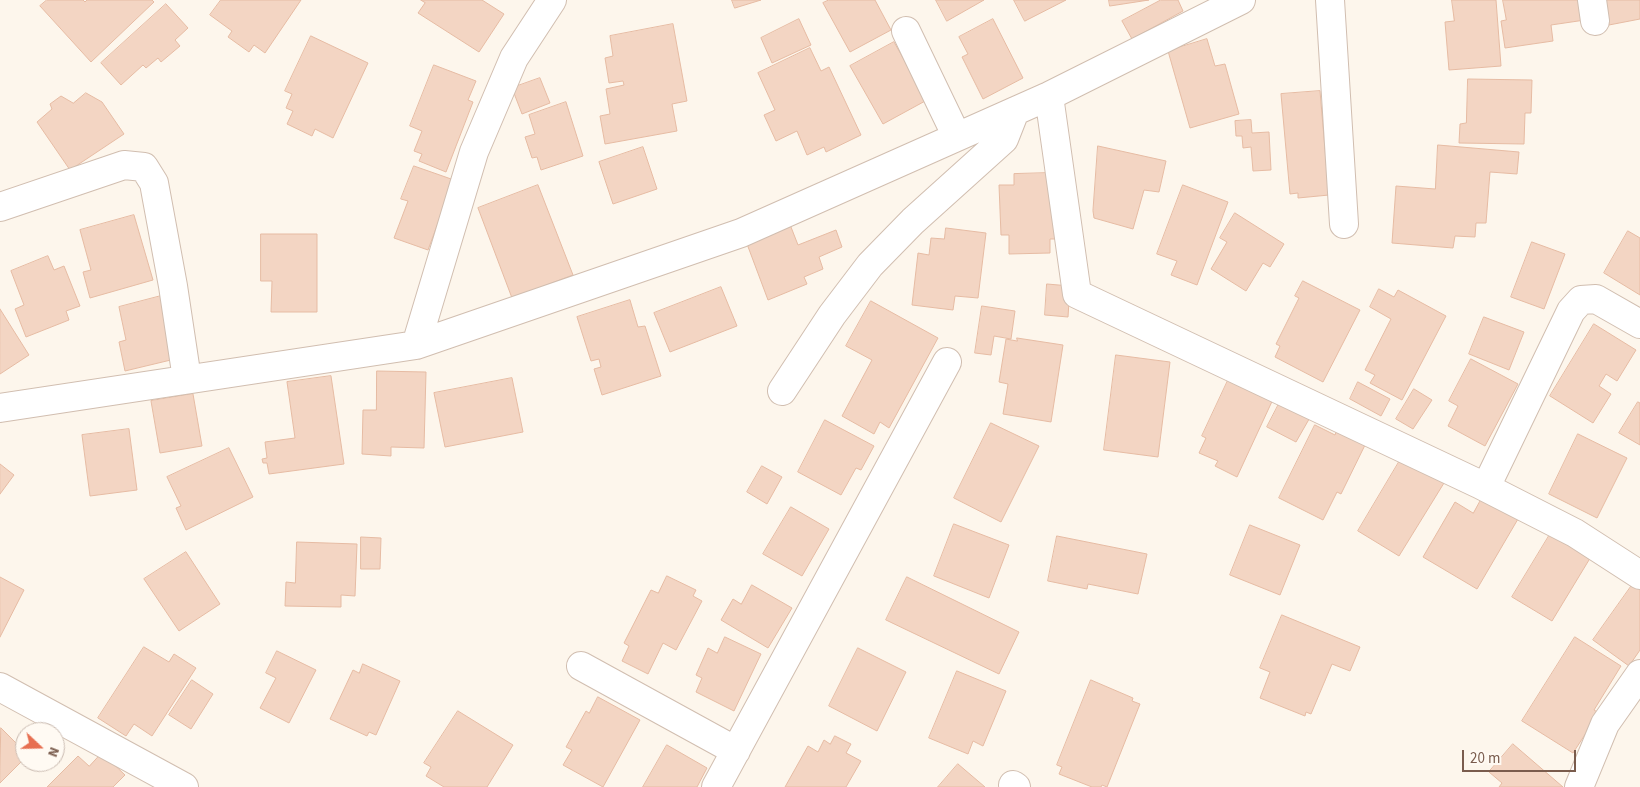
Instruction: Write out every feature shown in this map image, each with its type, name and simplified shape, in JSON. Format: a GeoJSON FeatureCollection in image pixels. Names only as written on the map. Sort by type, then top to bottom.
{"type":"FeatureCollection","features":[{"type":"Feature","properties":{"kind":"street"},"geometry":{"type":"LineString","coordinates":[[416,345],[474,152],[514,58],[552,0]]}},
{"type":"Feature","properties":{"kind":"street"},"geometry":{"type":"LineString","coordinates":[[0,408],[416,345],[741,233],[1049,96],[1241,0]]}},
{"type":"Feature","properties":{"kind":"street"},"geometry":{"type":"LineString","coordinates":[[1330,0],[1344,224]]}},
{"type":"Feature","properties":{"kind":"street"},"geometry":{"type":"LineString","coordinates":[[906,32],[957,137]]}},
{"type":"Feature","properties":{"kind":"street"},"geometry":{"type":"LineString","coordinates":[[1049,96],[1077,294],[1486,488],[1575,533],[1640,575]]}},
{"type":"Feature","properties":{"kind":"street"},"geometry":{"type":"LineString","coordinates":[[782,391],[832,315],[870,265],[913,221],[1004,139],[1015,111]]}},
{"type":"Feature","properties":{"kind":"street"},"geometry":{"type":"LineString","coordinates":[[0,207],[124,165],[144,167],[154,183],[173,286],[186,379]]}},
{"type":"Feature","properties":{"kind":"street"},"geometry":{"type":"LineString","coordinates":[[1486,488],[1571,311],[1581,300],[1596,299],[1640,324]]}},
{"type":"Feature","properties":{"kind":"street"},"geometry":{"type":"LineString","coordinates":[[716,787],[947,362]]}},
{"type":"Feature","properties":{"kind":"street"},"geometry":{"type":"LineString","coordinates":[[581,666],[736,751]]}},
{"type":"Feature","properties":{"kind":"street"},"geometry":{"type":"LineString","coordinates":[[1579,787],[1604,724],[1640,674]]}},
{"type":"Feature","properties":{"kind":"street"},"geometry":{"type":"LineString","coordinates":[[0,687],[184,787]]}},
{"type":"Feature","properties":{"kind":"building"},"geometry":{"type":"Polygon","coordinates":[[[47,0],[83,0],[85,2],[87,0],[152,0],[154,2],[91,62],[40,6],[47,0]]]}},
{"type":"Feature","properties":{"kind":"building"},"geometry":{"type":"Polygon","coordinates":[[[221,0],[301,0],[265,53],[254,45],[249,52],[228,37],[232,31],[210,15],[221,0]]]}},
{"type":"Feature","properties":{"kind":"building"},"geometry":{"type":"Polygon","coordinates":[[[421,0],[482,0],[504,14],[479,52],[418,13],[425,3],[421,0]]]}},
{"type":"Feature","properties":{"kind":"building"},"geometry":{"type":"Polygon","coordinates":[[[732,0],[761,0],[735,8],[732,0]]]}},
{"type":"Feature","properties":{"kind":"building"},"geometry":{"type":"Polygon","coordinates":[[[829,0],[875,0],[891,30],[850,52],[823,3],[829,0]]]}},
{"type":"Feature","properties":{"kind":"building"},"geometry":{"type":"Polygon","coordinates":[[[936,0],[984,0],[947,21],[936,0]]]}},
{"type":"Feature","properties":{"kind":"building"},"geometry":{"type":"Polygon","coordinates":[[[1014,0],[1066,0],[1025,21],[1014,0]]]}},
{"type":"Feature","properties":{"kind":"building"},"geometry":{"type":"Polygon","coordinates":[[[1109,0],[1149,0],[1110,6],[1109,0]]]}},
{"type":"Feature","properties":{"kind":"building"},"geometry":{"type":"Polygon","coordinates":[[[1161,0],[1178,0],[1183,11],[1132,39],[1122,21],[1161,0]]]}},
{"type":"Feature","properties":{"kind":"building"},"geometry":{"type":"Polygon","coordinates":[[[1452,0],[1496,0],[1501,66],[1449,70],[1445,22],[1454,21],[1452,0]]]}},
{"type":"Feature","properties":{"kind":"building"},"geometry":{"type":"Polygon","coordinates":[[[1503,0],[1582,0],[1585,20],[1551,25],[1553,41],[1505,48],[1501,21],[1506,20],[1503,0]]]}},
{"type":"Feature","properties":{"kind":"building"},"geometry":{"type":"Polygon","coordinates":[[[1605,0],[1640,0],[1640,19],[1609,25],[1605,0]]]}},
{"type":"Feature","properties":{"kind":"building"},"geometry":{"type":"Polygon","coordinates":[[[166,4],[188,28],[175,40],[180,46],[161,62],[158,58],[146,68],[143,65],[121,85],[101,63],[166,4]]]}},
{"type":"Feature","properties":{"kind":"building"},"geometry":{"type":"Polygon","coordinates":[[[799,19],[811,45],[772,63],[761,38],[799,19]]]}},
{"type":"Feature","properties":{"kind":"building"},"geometry":{"type":"Polygon","coordinates":[[[993,19],[1023,78],[983,99],[962,57],[968,54],[959,37],[993,19]]]}},
{"type":"Feature","properties":{"kind":"building"},"geometry":{"type":"Polygon","coordinates":[[[673,24],[687,101],[672,104],[677,131],[605,144],[600,116],[610,114],[606,89],[624,85],[623,81],[609,83],[605,58],[613,56],[610,36],[673,24]]]}},
{"type":"Feature","properties":{"kind":"building"},"geometry":{"type":"Polygon","coordinates":[[[311,36],[368,63],[333,138],[315,129],[312,136],[287,124],[293,111],[286,108],[292,94],[285,91],[311,36]]]}},
{"type":"Feature","properties":{"kind":"building"},"geometry":{"type":"Polygon","coordinates":[[[1207,39],[1215,66],[1225,64],[1239,114],[1190,128],[1168,51],[1207,39]]]}},
{"type":"Feature","properties":{"kind":"building"},"geometry":{"type":"Polygon","coordinates":[[[894,42],[927,100],[883,124],[850,66],[894,42]]]}},
{"type":"Feature","properties":{"kind":"building"},"geometry":{"type":"Polygon","coordinates":[[[810,48],[821,71],[829,67],[861,135],[826,152],[824,147],[807,155],[797,131],[776,141],[764,115],[775,110],[758,73],[810,48]]]}},
{"type":"Feature","properties":{"kind":"building"},"geometry":{"type":"Polygon","coordinates":[[[434,65],[476,81],[468,100],[473,102],[446,172],[419,161],[422,154],[414,151],[422,131],[410,126],[434,65]]]}},
{"type":"Feature","properties":{"kind":"building"},"geometry":{"type":"Polygon","coordinates":[[[540,78],[550,103],[522,114],[512,88],[540,78]]]}},
{"type":"Feature","properties":{"kind":"building"},"geometry":{"type":"Polygon","coordinates":[[[1468,79],[1532,80],[1531,113],[1525,113],[1524,144],[1459,143],[1460,124],[1466,123],[1468,79]]]}},
{"type":"Feature","properties":{"kind":"building"},"geometry":{"type":"Polygon","coordinates":[[[1320,91],[1329,195],[1298,198],[1298,193],[1290,194],[1281,94],[1320,91]]]}},
{"type":"Feature","properties":{"kind":"building"},"geometry":{"type":"Polygon","coordinates":[[[86,93],[102,102],[124,134],[70,170],[37,122],[52,109],[50,104],[61,96],[73,103],[86,93]]]}},
{"type":"Feature","properties":{"kind":"building"},"geometry":{"type":"Polygon","coordinates":[[[566,102],[583,156],[541,170],[537,157],[532,158],[525,137],[535,134],[529,115],[566,102]]]}},
{"type":"Feature","properties":{"kind":"building"},"geometry":{"type":"Polygon","coordinates":[[[1251,120],[1252,133],[1269,132],[1271,170],[1253,171],[1251,147],[1243,148],[1242,136],[1236,136],[1235,121],[1251,120]]]}},
{"type":"Feature","properties":{"kind":"building"},"geometry":{"type":"Polygon","coordinates":[[[1438,145],[1519,152],[1517,174],[1490,172],[1486,223],[1476,223],[1475,237],[1455,236],[1453,248],[1392,243],[1396,186],[1435,189],[1438,145]]]}},
{"type":"Feature","properties":{"kind":"building"},"geometry":{"type":"Polygon","coordinates":[[[1098,146],[1166,161],[1159,192],[1144,190],[1133,229],[1094,218],[1098,146]]]}},
{"type":"Feature","properties":{"kind":"building"},"geometry":{"type":"Polygon","coordinates":[[[643,147],[657,189],[613,204],[599,162],[643,147]]]}},
{"type":"Feature","properties":{"kind":"building"},"geometry":{"type":"Polygon","coordinates":[[[414,166],[454,180],[428,250],[394,238],[408,201],[401,199],[414,166]]]}},
{"type":"Feature","properties":{"kind":"building"},"geometry":{"type":"Polygon","coordinates":[[[1049,173],[1050,202],[1058,202],[1058,239],[1050,239],[1050,253],[1009,254],[1009,235],[1001,235],[999,185],[1014,185],[1014,174],[1049,173]]]}},
{"type":"Feature","properties":{"kind":"building"},"geometry":{"type":"Polygon","coordinates":[[[538,185],[573,275],[512,298],[478,208],[538,185]]]}},
{"type":"Feature","properties":{"kind":"building"},"geometry":{"type":"Polygon","coordinates":[[[1183,185],[1228,202],[1197,285],[1171,275],[1177,261],[1157,254],[1183,185]]]}},
{"type":"Feature","properties":{"kind":"building"},"geometry":{"type":"Polygon","coordinates":[[[1235,213],[1284,244],[1270,267],[1263,263],[1246,291],[1211,269],[1227,242],[1220,238],[1235,213]]]}},
{"type":"Feature","properties":{"kind":"building"},"geometry":{"type":"Polygon","coordinates":[[[134,215],[153,280],[90,298],[83,272],[91,270],[80,230],[134,215]]]}},
{"type":"Feature","properties":{"kind":"building"},"geometry":{"type":"Polygon","coordinates":[[[791,227],[798,245],[836,230],[842,247],[819,257],[823,269],[804,277],[807,284],[768,300],[747,244],[791,227]]]}},
{"type":"Feature","properties":{"kind":"building"},"geometry":{"type":"Polygon","coordinates":[[[946,228],[986,233],[978,298],[955,296],[953,310],[912,305],[918,253],[929,255],[931,238],[944,239],[946,228]]]}},
{"type":"Feature","properties":{"kind":"building"},"geometry":{"type":"Polygon","coordinates":[[[1628,231],[1640,238],[1640,295],[1604,273],[1628,231]]]}},
{"type":"Feature","properties":{"kind":"building"},"geometry":{"type":"Polygon","coordinates":[[[261,234],[317,234],[317,312],[271,312],[272,281],[261,281],[261,234]]]}},
{"type":"Feature","properties":{"kind":"building"},"geometry":{"type":"Polygon","coordinates":[[[1532,242],[1565,254],[1544,309],[1511,297],[1532,242]]]}},
{"type":"Feature","properties":{"kind":"building"},"geometry":{"type":"Polygon","coordinates":[[[48,256],[54,270],[64,266],[80,306],[66,311],[69,320],[26,337],[15,309],[24,305],[11,271],[48,256]]]}},
{"type":"Feature","properties":{"kind":"building"},"geometry":{"type":"Polygon","coordinates":[[[1303,281],[1360,310],[1323,382],[1275,357],[1280,346],[1276,344],[1299,298],[1295,296],[1303,281]]]}},
{"type":"Feature","properties":{"kind":"building"},"geometry":{"type":"Polygon","coordinates":[[[1047,284],[1070,286],[1068,317],[1045,315],[1047,284]]]}},
{"type":"Feature","properties":{"kind":"building"},"geometry":{"type":"Polygon","coordinates":[[[721,287],[737,326],[670,352],[654,313],[721,287]]]}},
{"type":"Feature","properties":{"kind":"building"},"geometry":{"type":"Polygon","coordinates":[[[1379,289],[1394,297],[1398,290],[1446,316],[1402,400],[1370,383],[1375,375],[1365,370],[1391,319],[1370,307],[1379,289]]]}},
{"type":"Feature","properties":{"kind":"building"},"geometry":{"type":"Polygon","coordinates":[[[161,296],[175,359],[125,371],[119,342],[126,340],[119,307],[161,296]]]}},
{"type":"Feature","properties":{"kind":"building"},"geometry":{"type":"Polygon","coordinates":[[[630,300],[638,327],[645,326],[661,376],[602,395],[594,369],[601,367],[599,359],[591,361],[577,317],[630,300]]]}},
{"type":"Feature","properties":{"kind":"building"},"geometry":{"type":"Polygon","coordinates":[[[871,301],[938,338],[889,428],[880,422],[874,434],[842,416],[872,360],[846,346],[871,301]]]}},
{"type":"Feature","properties":{"kind":"building"},"geometry":{"type":"Polygon","coordinates":[[[982,306],[1015,311],[1011,339],[994,336],[991,355],[975,353],[982,306]]]}},
{"type":"Feature","properties":{"kind":"building"},"geometry":{"type":"Polygon","coordinates":[[[0,309],[29,355],[0,374],[0,309]]]}},
{"type":"Feature","properties":{"kind":"building"},"geometry":{"type":"Polygon","coordinates":[[[1484,317],[1524,332],[1509,370],[1469,354],[1484,317]]]}},
{"type":"Feature","properties":{"kind":"building"},"geometry":{"type":"Polygon","coordinates":[[[1594,324],[1636,350],[1617,381],[1606,374],[1599,386],[1611,394],[1593,423],[1550,396],[1594,324]]]}},
{"type":"Feature","properties":{"kind":"building"},"geometry":{"type":"Polygon","coordinates":[[[1017,338],[1063,345],[1051,422],[1003,414],[1008,384],[999,382],[1006,339],[1017,341],[1017,338]]]}},
{"type":"Feature","properties":{"kind":"building"},"geometry":{"type":"Polygon","coordinates":[[[1116,355],[1170,362],[1158,457],[1104,450],[1116,355]]]}},
{"type":"Feature","properties":{"kind":"building"},"geometry":{"type":"Polygon","coordinates":[[[1471,359],[1518,384],[1485,446],[1448,426],[1458,406],[1449,401],[1471,359]]]}},
{"type":"Feature","properties":{"kind":"building"},"geometry":{"type":"Polygon","coordinates":[[[377,371],[426,372],[424,448],[391,447],[391,456],[362,454],[363,410],[376,410],[377,371]]]}},
{"type":"Feature","properties":{"kind":"building"},"geometry":{"type":"Polygon","coordinates":[[[1231,374],[1275,395],[1237,477],[1215,466],[1218,461],[1199,453],[1206,438],[1202,436],[1231,374]]]}},
{"type":"Feature","properties":{"kind":"building"},"geometry":{"type":"Polygon","coordinates":[[[331,376],[344,464],[269,474],[267,463],[263,463],[262,459],[267,458],[265,442],[295,438],[287,382],[331,376]]]}},
{"type":"Feature","properties":{"kind":"building"},"geometry":{"type":"Polygon","coordinates":[[[512,378],[523,432],[445,447],[434,393],[512,378]]]}},
{"type":"Feature","properties":{"kind":"building"},"geometry":{"type":"Polygon","coordinates":[[[1358,382],[1390,399],[1381,416],[1350,399],[1358,382]]]}},
{"type":"Feature","properties":{"kind":"building"},"geometry":{"type":"Polygon","coordinates":[[[1414,389],[1432,400],[1413,429],[1396,419],[1414,389]]]}},
{"type":"Feature","properties":{"kind":"building"},"geometry":{"type":"Polygon","coordinates":[[[193,394],[202,446],[160,453],[151,401],[193,394]]]}},
{"type":"Feature","properties":{"kind":"building"},"geometry":{"type":"Polygon","coordinates":[[[1282,398],[1312,414],[1296,442],[1267,427],[1282,398]]]}},
{"type":"Feature","properties":{"kind":"building"},"geometry":{"type":"Polygon","coordinates":[[[1638,402],[1640,403],[1640,445],[1619,433],[1638,402]]]}},
{"type":"Feature","properties":{"kind":"building"},"geometry":{"type":"Polygon","coordinates":[[[825,420],[874,446],[861,470],[856,468],[841,495],[798,472],[825,420]]]}},
{"type":"Feature","properties":{"kind":"building"},"geometry":{"type":"Polygon","coordinates":[[[991,423],[1039,446],[1001,522],[954,498],[991,423]]]}},
{"type":"Feature","properties":{"kind":"building"},"geometry":{"type":"Polygon","coordinates":[[[1315,425],[1335,435],[1338,427],[1367,441],[1341,494],[1337,492],[1323,520],[1279,498],[1315,425]]]}},
{"type":"Feature","properties":{"kind":"building"},"geometry":{"type":"Polygon","coordinates":[[[129,429],[137,490],[90,496],[82,435],[129,429]]]}},
{"type":"Feature","properties":{"kind":"building"},"geometry":{"type":"Polygon","coordinates":[[[1578,434],[1627,458],[1597,518],[1549,494],[1578,434]]]}},
{"type":"Feature","properties":{"kind":"building"},"geometry":{"type":"Polygon","coordinates":[[[229,448],[253,497],[186,530],[176,508],[181,506],[167,477],[229,448]]]}},
{"type":"Feature","properties":{"kind":"building"},"geometry":{"type":"Polygon","coordinates":[[[1402,457],[1444,483],[1399,556],[1358,531],[1402,457]]]}},
{"type":"Feature","properties":{"kind":"building"},"geometry":{"type":"Polygon","coordinates":[[[0,464],[14,475],[0,494],[0,464]]]}},
{"type":"Feature","properties":{"kind":"building"},"geometry":{"type":"Polygon","coordinates":[[[762,466],[782,477],[767,504],[747,492],[762,466]]]}},
{"type":"Feature","properties":{"kind":"building"},"geometry":{"type":"Polygon","coordinates":[[[1482,498],[1518,519],[1477,589],[1423,557],[1455,502],[1473,513],[1482,498]]]}},
{"type":"Feature","properties":{"kind":"building"},"geometry":{"type":"Polygon","coordinates":[[[791,507],[829,529],[802,576],[763,554],[791,507]]]}},
{"type":"Feature","properties":{"kind":"building"},"geometry":{"type":"Polygon","coordinates":[[[954,524],[1009,545],[989,598],[934,576],[954,524]]]}},
{"type":"Feature","properties":{"kind":"building"},"geometry":{"type":"Polygon","coordinates":[[[1250,525],[1300,545],[1280,595],[1230,575],[1250,525]]]}},
{"type":"Feature","properties":{"kind":"building"},"geometry":{"type":"Polygon","coordinates":[[[1552,531],[1592,555],[1552,621],[1512,597],[1552,531]]]}},
{"type":"Feature","properties":{"kind":"building"},"geometry":{"type":"Polygon","coordinates":[[[1057,536],[1147,554],[1138,594],[1088,584],[1087,589],[1048,581],[1057,536]]]}},
{"type":"Feature","properties":{"kind":"building"},"geometry":{"type":"Polygon","coordinates":[[[361,537],[381,538],[380,569],[361,569],[361,537]]]}},
{"type":"Feature","properties":{"kind":"building"},"geometry":{"type":"Polygon","coordinates":[[[297,542],[357,544],[355,596],[341,595],[341,607],[285,606],[286,582],[295,583],[297,542]]]}},
{"type":"Feature","properties":{"kind":"building"},"geometry":{"type":"Polygon","coordinates":[[[186,552],[220,604],[179,631],[144,579],[186,552]]]}},
{"type":"Feature","properties":{"kind":"building"},"geometry":{"type":"Polygon","coordinates":[[[667,576],[696,590],[693,596],[702,601],[676,650],[663,643],[648,674],[622,661],[629,646],[624,643],[651,590],[658,593],[667,576]]]}},
{"type":"Feature","properties":{"kind":"building"},"geometry":{"type":"Polygon","coordinates":[[[0,577],[24,590],[0,637],[0,577]]]}},
{"type":"Feature","properties":{"kind":"building"},"geometry":{"type":"Polygon","coordinates":[[[907,577],[1019,632],[999,674],[886,620],[907,577]]]}},
{"type":"Feature","properties":{"kind":"building"},"geometry":{"type":"Polygon","coordinates":[[[1635,581],[1640,585],[1640,650],[1629,666],[1593,640],[1635,581]]]}},
{"type":"Feature","properties":{"kind":"building"},"geometry":{"type":"Polygon","coordinates":[[[752,585],[792,608],[768,648],[721,620],[733,599],[741,604],[752,585]]]}},
{"type":"Feature","properties":{"kind":"building"},"geometry":{"type":"Polygon","coordinates":[[[1282,615],[1360,647],[1350,671],[1332,664],[1311,714],[1306,712],[1305,716],[1260,698],[1270,672],[1260,668],[1282,615]]]}},
{"type":"Feature","properties":{"kind":"building"},"geometry":{"type":"Polygon","coordinates":[[[725,637],[761,654],[734,711],[696,692],[702,678],[696,675],[708,648],[717,653],[725,637]]]}},
{"type":"Feature","properties":{"kind":"building"},"geometry":{"type":"Polygon","coordinates":[[[1575,637],[1621,666],[1594,710],[1599,713],[1573,753],[1522,721],[1575,637]]]}},
{"type":"Feature","properties":{"kind":"building"},"geometry":{"type":"Polygon","coordinates":[[[144,647],[169,662],[174,654],[196,668],[152,736],[134,724],[126,736],[98,718],[144,647]]]}},
{"type":"Feature","properties":{"kind":"building"},"geometry":{"type":"Polygon","coordinates":[[[858,648],[906,672],[877,731],[829,706],[858,648]]]}},
{"type":"Feature","properties":{"kind":"building"},"geometry":{"type":"Polygon","coordinates":[[[277,651],[316,670],[289,723],[260,708],[276,678],[266,673],[277,651]]]}},
{"type":"Feature","properties":{"kind":"building"},"geometry":{"type":"Polygon","coordinates":[[[363,664],[400,681],[376,735],[369,732],[367,736],[330,719],[353,670],[359,673],[363,664]]]}},
{"type":"Feature","properties":{"kind":"building"},"geometry":{"type":"Polygon","coordinates":[[[957,671],[1006,691],[983,746],[973,741],[968,754],[929,738],[957,671]]]}},
{"type":"Feature","properties":{"kind":"building"},"geometry":{"type":"Polygon","coordinates":[[[192,680],[213,694],[191,729],[169,715],[192,680]]]}},
{"type":"Feature","properties":{"kind":"building"},"geometry":{"type":"Polygon","coordinates":[[[1091,680],[1133,698],[1132,701],[1140,704],[1107,787],[1102,785],[1101,787],[1092,787],[1059,774],[1062,767],[1057,765],[1091,680]]]}},
{"type":"Feature","properties":{"kind":"building"},"geometry":{"type":"Polygon","coordinates":[[[598,697],[640,720],[603,787],[563,765],[572,750],[566,747],[586,711],[589,713],[598,697]]]}},
{"type":"Feature","properties":{"kind":"building"},"geometry":{"type":"Polygon","coordinates":[[[458,711],[513,745],[487,787],[444,787],[426,776],[431,767],[424,763],[458,711]]]}},
{"type":"Feature","properties":{"kind":"building"},"geometry":{"type":"Polygon","coordinates":[[[1,728],[15,742],[15,768],[0,783],[1,728]]]}},
{"type":"Feature","properties":{"kind":"building"},"geometry":{"type":"Polygon","coordinates":[[[835,736],[851,744],[846,753],[861,761],[846,787],[785,787],[808,746],[818,752],[824,740],[830,744],[835,736]]]}},
{"type":"Feature","properties":{"kind":"building"},"geometry":{"type":"Polygon","coordinates":[[[1513,744],[1563,787],[1499,787],[1502,783],[1489,772],[1513,744]]]}},
{"type":"Feature","properties":{"kind":"building"},"geometry":{"type":"Polygon","coordinates":[[[667,745],[707,768],[697,787],[643,787],[667,745]]]}},
{"type":"Feature","properties":{"kind":"building"},"geometry":{"type":"Polygon","coordinates":[[[102,753],[125,775],[113,787],[47,787],[62,772],[65,772],[65,769],[78,756],[89,766],[102,753]]]}},
{"type":"Feature","properties":{"kind":"building"},"geometry":{"type":"Polygon","coordinates":[[[958,764],[985,787],[938,787],[958,764]]]}}]}
